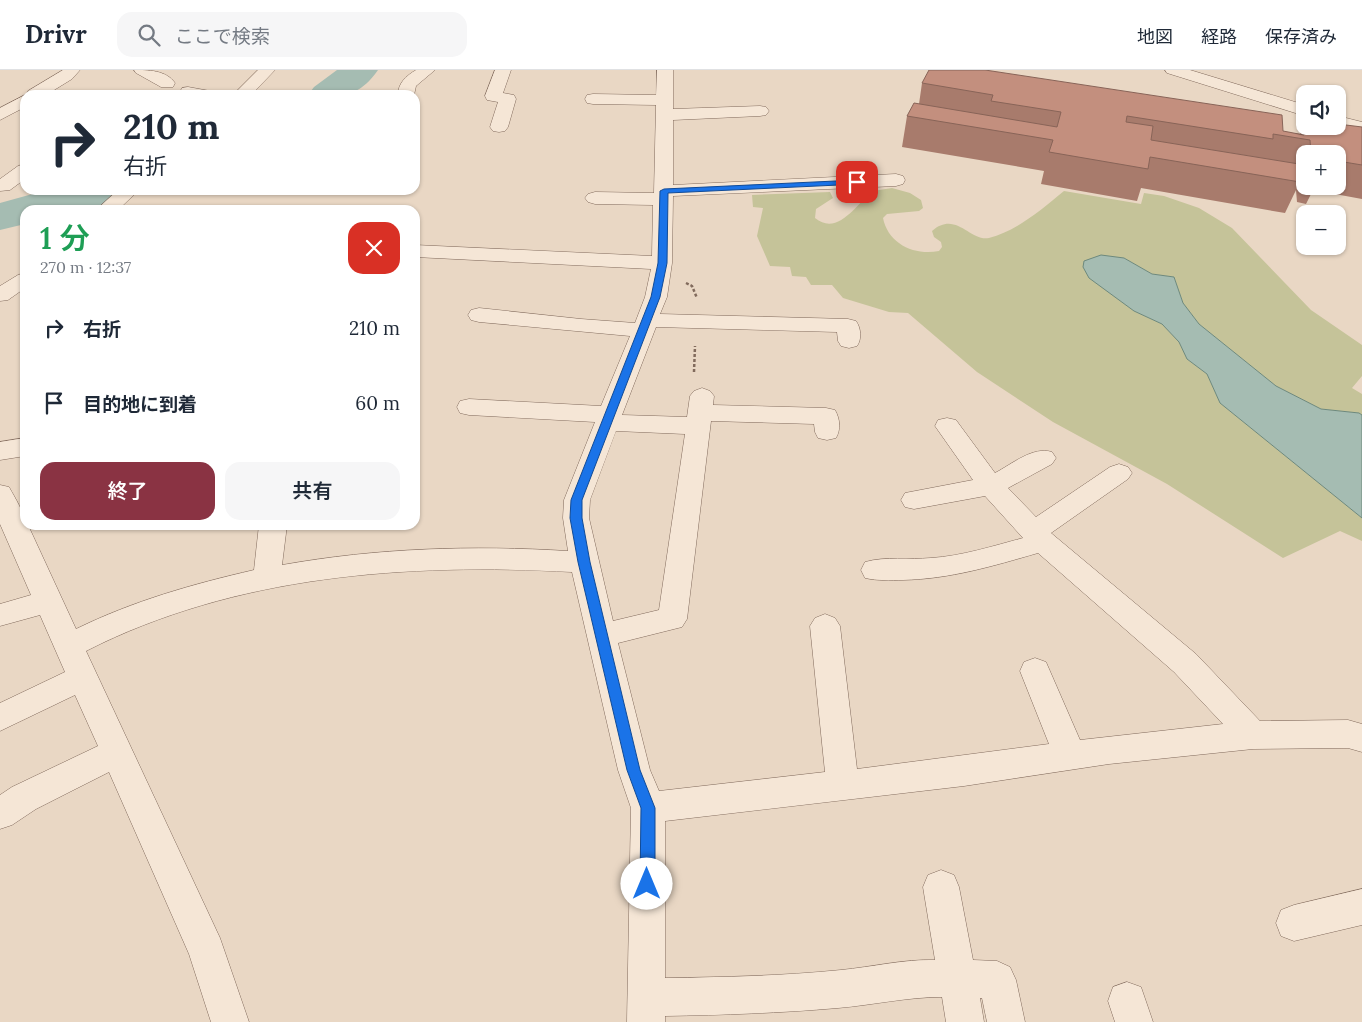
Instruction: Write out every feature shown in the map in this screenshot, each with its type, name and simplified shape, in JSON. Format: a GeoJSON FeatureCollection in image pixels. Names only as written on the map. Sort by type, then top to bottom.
{"type":"FeatureCollection","features":[{"type":"Feature","properties":{"kind":"street"},"geometry":{"type":"LineString","coordinates":[[42,90],[66,76],[72,70]]}},
{"type":"Feature","properties":{"kind":"street"},"geometry":{"type":"LineString","coordinates":[[142,70],[167,83]]}},
{"type":"Feature","properties":{"kind":"street"},"geometry":{"type":"LineString","coordinates":[[246,90],[267,70]]}},
{"type":"Feature","properties":{"kind":"street"},"geometry":{"type":"LineString","coordinates":[[406,90],[411,80],[427,70]]}},
{"type":"Feature","properties":{"kind":"street"},"geometry":{"type":"LineString","coordinates":[[499,127],[508,99],[493,96],[503,70]]}},
{"type":"Feature","properties":{"kind":"street"},"geometry":{"type":"LineString","coordinates":[[665,70],[669,120],[662,263],[656,297],[577,500],[576,518],[584,562],[634,770],[648,808],[647,1010],[766,994],[840,990],[920,978],[997,980],[1006,1022]]}},
{"type":"Feature","properties":{"kind":"street"},"geometry":{"type":"LineString","coordinates":[[1173,70],[1296,108]]}},
{"type":"Feature","properties":{"kind":"street"},"geometry":{"type":"LineString","coordinates":[[593,99],[669,120],[760,111]]}},
{"type":"Feature","properties":{"kind":"street"},"geometry":{"type":"LineString","coordinates":[[0,115],[20,103]]}},
{"type":"Feature","properties":{"kind":"street"},"geometry":{"type":"LineString","coordinates":[[1346,123],[1362,128]]}},
{"type":"Feature","properties":{"kind":"street"},"geometry":{"type":"LineString","coordinates":[[3,186],[20,174]]}},
{"type":"Feature","properties":{"kind":"street"},"geometry":{"type":"LineString","coordinates":[[595,198],[896,180]]}},
{"type":"Feature","properties":{"kind":"street"},"geometry":{"type":"LineString","coordinates":[[112,205],[123,195]]}},
{"type":"Feature","properties":{"kind":"street"},"geometry":{"type":"LineString","coordinates":[[420,251],[662,263]]}},
{"type":"Feature","properties":{"kind":"street"},"geometry":{"type":"LineString","coordinates":[[0,295],[20,282]]}},
{"type":"Feature","properties":{"kind":"street"},"geometry":{"type":"LineString","coordinates":[[0,305],[20,303]]}},
{"type":"Feature","properties":{"kind":"street"},"geometry":{"type":"LineString","coordinates":[[479,315],[581,326],[645,325],[778,332],[848,326],[849,341]]}},
{"type":"Feature","properties":{"kind":"street"},"geometry":{"type":"LineString","coordinates":[[469,406],[609,419],[700,412],[826,416],[828,432]]}},
{"type":"Feature","properties":{"kind":"street"},"geometry":{"type":"LineString","coordinates":[[602,635],[672,619],[700,412]]}},
{"type":"Feature","properties":{"kind":"street"},"geometry":{"type":"LineString","coordinates":[[947,426],[991,486],[1038,537],[1185,663],[1253,735]]}},
{"type":"Feature","properties":{"kind":"street"},"geometry":{"type":"LineString","coordinates":[[0,452],[20,448]]}},
{"type":"Feature","properties":{"kind":"street"},"geometry":{"type":"LineString","coordinates":[[914,500],[991,486],[1043,458]]}},
{"type":"Feature","properties":{"kind":"street"},"geometry":{"type":"LineString","coordinates":[[875,570],[932,569],[972,562],[1038,537],[1119,474]]}},
{"type":"Feature","properties":{"kind":"street"},"geometry":{"type":"LineString","coordinates":[[0,494],[207,951],[230,1022]]}},
{"type":"Feature","properties":{"kind":"street"},"geometry":{"type":"LineString","coordinates":[[266,578],[272,530]]}},
{"type":"Feature","properties":{"kind":"street"},"geometry":{"type":"LineString","coordinates":[[69,646],[131,617],[202,594],[266,578],[395,561],[480,558],[584,562]]}},
{"type":"Feature","properties":{"kind":"street"},"geometry":{"type":"LineString","coordinates":[[0,615],[16,612],[48,600]]}},
{"type":"Feature","properties":{"kind":"street"},"geometry":{"type":"LineString","coordinates":[[824,626],[843,786]]}},
{"type":"Feature","properties":{"kind":"street"},"geometry":{"type":"LineString","coordinates":[[1035,671],[1070,755]]}},
{"type":"Feature","properties":{"kind":"street"},"geometry":{"type":"LineString","coordinates":[[0,718],[83,677]]}},
{"type":"Feature","properties":{"kind":"street"},"geometry":{"type":"LineString","coordinates":[[648,808],[843,786],[1070,755],[1253,735],[1348,734],[1362,738]]}},
{"type":"Feature","properties":{"kind":"street"},"geometry":{"type":"LineString","coordinates":[[0,814],[24,798],[117,752]]}},
{"type":"Feature","properties":{"kind":"street"},"geometry":{"type":"LineString","coordinates":[[941,887],[965,1022]]}},
{"type":"Feature","properties":{"kind":"street"},"geometry":{"type":"LineString","coordinates":[[1294,923],[1362,907]]}},
{"type":"Feature","properties":{"kind":"shaded area"},"geometry":{"type":"Polygon","coordinates":[[[892,188],[910,193],[921,200],[923,208],[919,211],[887,214],[883,218],[886,227],[890,235],[904,246],[921,252],[939,251],[942,247],[941,242],[934,237],[932,231],[941,225],[956,225],[975,236],[989,238],[1019,225],[1064,191],[1141,204],[1144,193],[1164,196],[1199,208],[1232,228],[1311,310],[1362,345],[1362,376],[1352,388],[1362,394],[1362,415],[1321,409],[1276,386],[1199,324],[1183,303],[1174,277],[1152,274],[1124,258],[1090,278],[1134,311],[1162,324],[1179,342],[1187,359],[1207,374],[1220,403],[1362,518],[1362,541],[1340,531],[1283,558],[1167,484],[1053,422],[977,372],[908,313],[889,312],[843,298],[832,285],[811,285],[806,277],[792,276],[790,267],[770,266],[757,236],[763,208],[753,207],[752,195],[830,192],[833,198],[816,209],[815,218],[823,223],[832,223],[847,216],[873,191],[892,188]]]}},
{"type":"Feature","properties":{"kind":"shaded area"},"geometry":{"type":"Polygon","coordinates":[[[1101,255],[1124,258],[1152,274],[1174,277],[1183,303],[1199,324],[1276,386],[1321,409],[1359,413],[1362,415],[1362,518],[1220,403],[1207,374],[1187,359],[1179,342],[1162,324],[1134,311],[1089,278],[1083,267],[1084,261],[1101,255]]]}},
{"type":"Feature","properties":{"kind":"building"},"geometry":{"type":"Polygon","coordinates":[[[929,70],[985,70],[1282,115],[1283,131],[1296,135],[1346,135],[1346,125],[1362,127],[1362,165],[1346,162],[1346,145],[1310,145],[1310,140],[1273,134],[1273,139],[1127,116],[1126,122],[1153,126],[1151,140],[1296,164],[1296,181],[1150,157],[1148,169],[1049,152],[1053,140],[907,116],[914,103],[1057,127],[1061,112],[991,101],[993,95],[922,83],[929,70]]]}},
{"type":"Feature","properties":{"kind":"waterway"},"geometry":{"type":"LineString","coordinates":[[334,90],[360,70]]}},
{"type":"Feature","properties":{"kind":"waterway"},"geometry":{"type":"LineString","coordinates":[[41,205],[96,195]]}},
{"type":"Feature","properties":{"kind":"waterway"},"geometry":{"type":"LineString","coordinates":[[0,217],[20,211]]}},
{"type":"Feature","properties":{"kind":"route"},"geometry":{"type":"LineString","coordinates":[[647,884],[648,808],[634,770],[584,562],[576,518],[577,500],[656,297],[662,263],[664,191],[857,182]]}}]}
